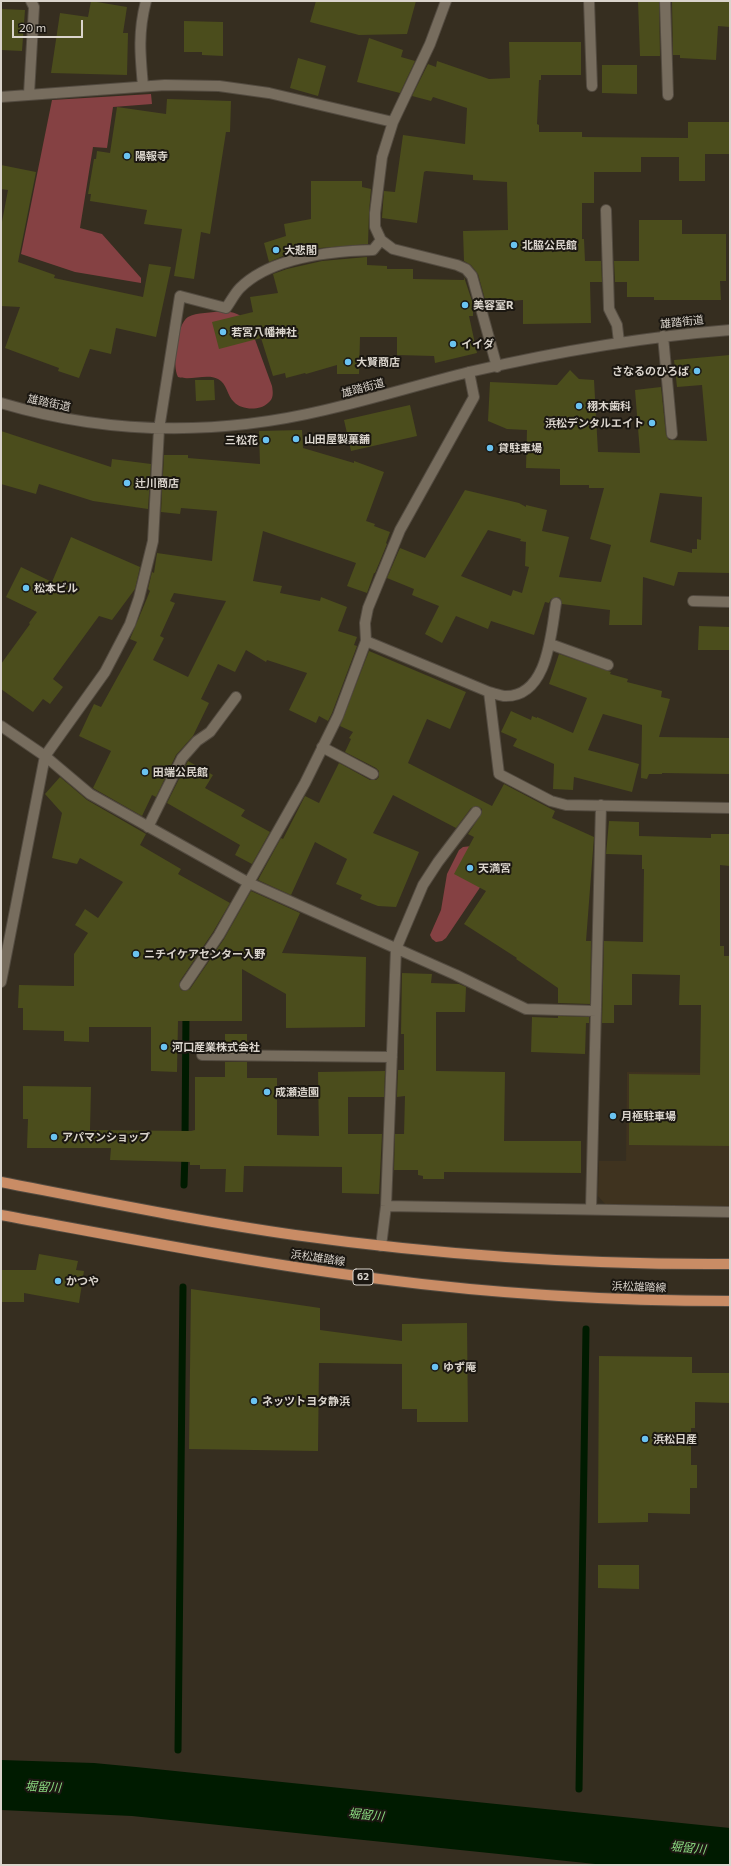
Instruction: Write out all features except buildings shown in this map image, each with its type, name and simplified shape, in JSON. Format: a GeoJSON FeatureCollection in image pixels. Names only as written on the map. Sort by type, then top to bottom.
{"type":"FeatureCollection","features":[{"type":"Feature","properties":{"kind":"main road","name":"浜松雄踏線"},"geometry":{"type":"LineString","coordinates":[[1,1182],[205,1221],[294,1235],[381,1246],[445,1252],[597,1262],[730,1264]]}},
{"type":"Feature","properties":{"kind":"main road","name":"浜松雄踏線"},"geometry":{"type":"LineString","coordinates":[[1,1216],[282,1265],[429,1285],[571,1296],[730,1301]]}},
{"type":"Feature","properties":{"kind":"street"},"geometry":{"type":"LineString","coordinates":[[29,94],[34,7],[31,1]]}},
{"type":"Feature","properties":{"kind":"street"},"geometry":{"type":"LineString","coordinates":[[143,86],[139,43],[146,1]]}},
{"type":"Feature","properties":{"kind":"street"},"geometry":{"type":"LineString","coordinates":[[446,1],[430,44],[393,122],[382,157],[377,185],[375,227],[381,240],[393,249],[457,265],[469,272],[475,283],[497,366]]}},
{"type":"Feature","properties":{"kind":"street"},"geometry":{"type":"LineString","coordinates":[[589,1],[592,86]]}},
{"type":"Feature","properties":{"kind":"street"},"geometry":{"type":"LineString","coordinates":[[665,1],[668,95]]}},
{"type":"Feature","properties":{"kind":"street"},"geometry":{"type":"LineString","coordinates":[[1,97],[143,86],[194,85],[244,89],[393,122]]}},
{"type":"Feature","properties":{"kind":"street"},"geometry":{"type":"LineString","coordinates":[[606,210],[609,308],[617,326],[619,342]]}},
{"type":"Feature","properties":{"kind":"street"},"geometry":{"type":"LineString","coordinates":[[1,982],[45,756],[105,672],[122,642],[139,598],[153,541],[159,429],[180,296],[226,308],[240,288],[259,273],[281,264],[307,257],[342,250],[373,250],[381,240]]}},
{"type":"Feature","properties":{"kind":"street","name":"雄踏街道"},"geometry":{"type":"LineString","coordinates":[[1,403],[25,410],[86,423],[159,429],[230,426],[293,417],[469,372],[619,342],[663,336],[730,330]]}},
{"type":"Feature","properties":{"kind":"street"},"geometry":{"type":"LineString","coordinates":[[663,336],[672,434]]}},
{"type":"Feature","properties":{"kind":"street"},"geometry":{"type":"LineString","coordinates":[[185,986],[219,935],[249,883],[305,783],[338,716],[366,641],[365,623],[368,608],[400,530],[474,397],[469,372]]}},
{"type":"Feature","properties":{"kind":"street"},"geometry":{"type":"LineString","coordinates":[[693,601],[730,602]]}},
{"type":"Feature","properties":{"kind":"street"},"geometry":{"type":"LineString","coordinates":[[366,641],[489,692],[504,696],[520,693],[533,683],[549,652],[556,603]]}},
{"type":"Feature","properties":{"kind":"street"},"geometry":{"type":"LineString","coordinates":[[550,644],[608,665]]}},
{"type":"Feature","properties":{"kind":"street"},"geometry":{"type":"LineString","coordinates":[[489,692],[499,774],[558,804],[730,808]]}},
{"type":"Feature","properties":{"kind":"street"},"geometry":{"type":"LineString","coordinates":[[148,827],[182,758],[196,741],[210,732],[236,697]]}},
{"type":"Feature","properties":{"kind":"street"},"geometry":{"type":"LineString","coordinates":[[1,726],[45,756],[90,794],[249,883],[526,1009],[596,1011]]}},
{"type":"Feature","properties":{"kind":"street"},"geometry":{"type":"LineString","coordinates":[[322,748],[373,774]]}},
{"type":"Feature","properties":{"kind":"street"},"geometry":{"type":"LineString","coordinates":[[591,1209],[601,806]]}},
{"type":"Feature","properties":{"kind":"street"},"geometry":{"type":"LineString","coordinates":[[381,1246],[386,1206],[396,949],[423,885],[438,862],[476,812]]}},
{"type":"Feature","properties":{"kind":"street"},"geometry":{"type":"LineString","coordinates":[[202,1055],[392,1057]]}},
{"type":"Feature","properties":{"kind":"street"},"geometry":{"type":"LineString","coordinates":[[386,1206],[730,1212]]}},
{"type":"Feature","properties":{"kind":"shaded area"},"geometry":{"type":"Polygon","coordinates":[[[151,94],[152,104],[113,107],[107,148],[93,147],[80,228],[102,234],[141,278],[141,283],[75,272],[21,254],[52,100],[151,94]]]}},
{"type":"Feature","properties":{"kind":"shaded area"},"geometry":{"type":"Polygon","coordinates":[[[222,311],[237,314],[249,323],[272,386],[272,397],[265,406],[246,408],[237,405],[223,383],[214,377],[178,377],[176,372],[175,355],[178,337],[184,321],[191,315],[222,311]]]}},
{"type":"Feature","properties":{"kind":"shaded area"},"geometry":{"type":"Polygon","coordinates":[[[472,846],[491,867],[479,889],[446,938],[442,941],[436,942],[430,935],[441,910],[447,874],[459,850],[463,847],[472,846]]]}},
{"type":"Feature","properties":{"kind":"shaded area"},"geometry":{"type":"Polygon","coordinates":[[[627,1072],[730,1073],[730,1206],[605,1204],[598,1196],[599,1161],[626,1161],[627,1072]]]}},
{"type":"Feature","properties":{"kind":"water","name":"堀留川"},"geometry":{"type":"Polygon","coordinates":[[[1,1760],[94,1763],[730,1828],[730,1865],[605,1865],[132,1816],[1,1810],[1,1760]]]}},
{"type":"Feature","properties":{"kind":"waterway"},"geometry":{"type":"LineString","coordinates":[[185,1139],[186,1012]]}},
{"type":"Feature","properties":{"kind":"waterway"},"geometry":{"type":"LineString","coordinates":[[184,1185],[185,1154]]}},
{"type":"Feature","properties":{"kind":"waterway"},"geometry":{"type":"LineString","coordinates":[[178,1750],[183,1287]]}},
{"type":"Feature","properties":{"kind":"waterway"},"geometry":{"type":"LineString","coordinates":[[579,1789],[586,1329]]}},
{"type":"Feature","properties":{"kind":"place","name":"陽報寺"},"geometry":{"type":"Point","coordinates":[127,156]}},
{"type":"Feature","properties":{"kind":"place","name":"北脇公民館"},"geometry":{"type":"Point","coordinates":[514,245]}},
{"type":"Feature","properties":{"kind":"place","name":"大悲閣"},"geometry":{"type":"Point","coordinates":[276,250]}},
{"type":"Feature","properties":{"kind":"place","name":"美容室R"},"geometry":{"type":"Point","coordinates":[465,305]}},
{"type":"Feature","properties":{"kind":"place","name":"若宮八幡神社"},"geometry":{"type":"Point","coordinates":[223,332]}},
{"type":"Feature","properties":{"kind":"place","name":"イイダ"},"geometry":{"type":"Point","coordinates":[453,344]}},
{"type":"Feature","properties":{"kind":"place","name":"大賢商店"},"geometry":{"type":"Point","coordinates":[348,362]}},
{"type":"Feature","properties":{"kind":"place","name":"さなるのひろば"},"geometry":{"type":"Point","coordinates":[697,371]}},
{"type":"Feature","properties":{"kind":"place","name":"栩木歯科"},"geometry":{"type":"Point","coordinates":[579,406]}},
{"type":"Feature","properties":{"kind":"place","name":"浜松デンタルエイト"},"geometry":{"type":"Point","coordinates":[652,423]}},
{"type":"Feature","properties":{"kind":"place","name":"山田屋製菓舗"},"geometry":{"type":"Point","coordinates":[296,439]}},
{"type":"Feature","properties":{"kind":"place","name":"三松花"},"geometry":{"type":"Point","coordinates":[266,440]}},
{"type":"Feature","properties":{"kind":"place","name":"貸駐車場"},"geometry":{"type":"Point","coordinates":[490,448]}},
{"type":"Feature","properties":{"kind":"place","name":"辻川商店"},"geometry":{"type":"Point","coordinates":[127,483]}},
{"type":"Feature","properties":{"kind":"place","name":"松本ビル"},"geometry":{"type":"Point","coordinates":[26,588]}},
{"type":"Feature","properties":{"kind":"place","name":"田端公民館"},"geometry":{"type":"Point","coordinates":[145,772]}},
{"type":"Feature","properties":{"kind":"place","name":"天満宮"},"geometry":{"type":"Point","coordinates":[470,868]}},
{"type":"Feature","properties":{"kind":"place","name":"ニチイケアセンター入野"},"geometry":{"type":"Point","coordinates":[136,954]}},
{"type":"Feature","properties":{"kind":"place","name":"河口産業株式会社"},"geometry":{"type":"Point","coordinates":[164,1047]}},
{"type":"Feature","properties":{"kind":"place","name":"成瀬造園"},"geometry":{"type":"Point","coordinates":[267,1092]}},
{"type":"Feature","properties":{"kind":"place","name":"月極駐車場"},"geometry":{"type":"Point","coordinates":[613,1116]}},
{"type":"Feature","properties":{"kind":"place","name":"アパマンショップ"},"geometry":{"type":"Point","coordinates":[54,1137]}},
{"type":"Feature","properties":{"kind":"place","name":"かつや"},"geometry":{"type":"Point","coordinates":[58,1281]}},
{"type":"Feature","properties":{"kind":"place","name":"ゆず庵"},"geometry":{"type":"Point","coordinates":[435,1367]}},
{"type":"Feature","properties":{"kind":"place","name":"ネッツトヨタ静浜"},"geometry":{"type":"Point","coordinates":[254,1401]}},
{"type":"Feature","properties":{"kind":"place","name":"浜松日産"},"geometry":{"type":"Point","coordinates":[645,1439]}}]}
